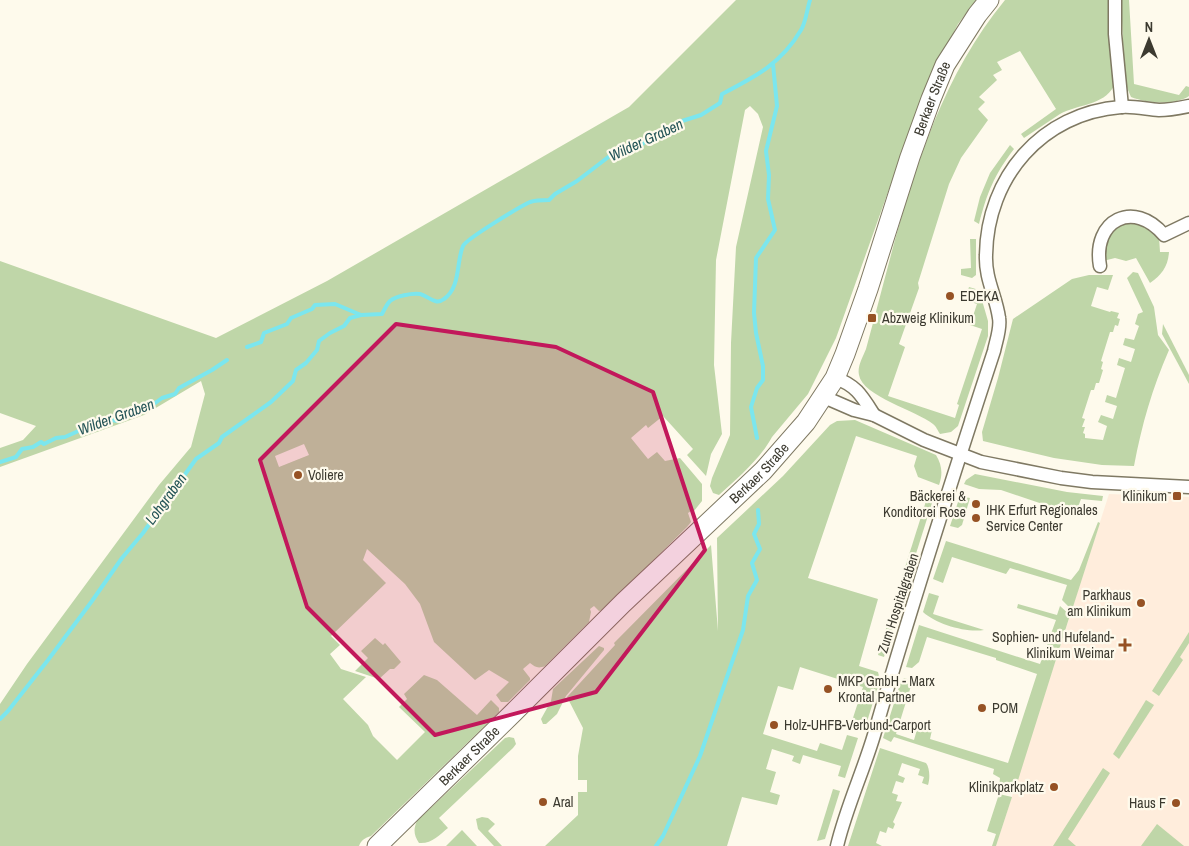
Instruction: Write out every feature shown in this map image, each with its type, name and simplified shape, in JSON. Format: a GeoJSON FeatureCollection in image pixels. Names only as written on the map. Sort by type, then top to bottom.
{"type":"FeatureCollection","features":[{"type":"Feature","properties":{"kind":"main road","name":"Berkaer Straße"},"geometry":{"type":"LineString","coordinates":[[381,845],[630,597],[763,471],[806,422],[824,397],[846,354],[910,157],[931,99],[950,57],[989,0]]}},
{"type":"Feature","properties":{"kind":"street"},"geometry":{"type":"LineString","coordinates":[[1115,0],[1115,34],[1122,107]]}},
{"type":"Feature","properties":{"kind":"street","name":"Zum Hospitalgraben"},"geometry":{"type":"LineString","coordinates":[[837,846],[842,823],[872,740],[892,668],[994,352],[999,318],[989,282],[986,258],[989,221],[1001,187],[1011,169],[1025,152],[1041,138],[1073,120],[1104,110],[1122,107],[1167,110],[1189,106]]}},
{"type":"Feature","properties":{"kind":"street"},"geometry":{"type":"LineString","coordinates":[[1100,266],[1098,254],[1100,238],[1110,224],[1118,219],[1140,218],[1154,225],[1164,235],[1189,223]]}},
{"type":"Feature","properties":{"kind":"street"},"geometry":{"type":"LineString","coordinates":[[835,378],[849,383],[864,398],[874,414]]}},
{"type":"Feature","properties":{"kind":"street"},"geometry":{"type":"LineString","coordinates":[[824,397],[846,408],[874,414],[924,440],[960,454],[1011,469],[1092,482],[1189,487]]}},
{"type":"Feature","properties":{"kind":"highlighted area"},"geometry":{"type":"Polygon","coordinates":[[[396,324],[556,347],[653,392],[705,550],[596,692],[435,735],[307,607],[260,460],[396,324]]]}},
{"type":"Feature","properties":{"kind":"shaded area","name":"Sophien- und Hufeland- Klinikum Weimar"},"geometry":{"type":"Polygon","coordinates":[[[1109,494],[1189,497],[1189,846],[996,846],[1109,494]]]}},
{"type":"Feature","properties":{"kind":"green space"},"geometry":{"type":"Polygon","coordinates":[[[736,0],[976,0],[958,24],[925,88],[836,338],[808,394],[755,460],[719,495],[713,493],[710,486],[730,435],[731,343],[736,247],[763,127],[758,114],[750,106],[745,110],[716,260],[714,365],[722,434],[711,454],[706,476],[687,455],[693,449],[663,416],[648,428],[646,425],[631,438],[648,459],[657,452],[665,461],[680,458],[702,484],[702,501],[694,511],[688,513],[691,522],[687,527],[603,610],[599,611],[594,606],[590,609],[589,622],[545,666],[537,667],[530,663],[523,669],[530,680],[508,702],[501,702],[496,695],[509,682],[489,670],[475,680],[434,642],[420,604],[405,584],[367,549],[363,560],[386,583],[331,636],[340,645],[330,654],[341,669],[366,677],[343,699],[368,725],[373,736],[397,760],[425,732],[399,707],[407,699],[404,694],[424,675],[437,680],[477,715],[491,700],[499,708],[499,712],[371,836],[361,842],[359,846],[0,846],[0,704],[27,664],[159,485],[191,447],[205,394],[201,381],[144,415],[0,467],[0,448],[23,440],[36,426],[0,413],[0,261],[216,338],[327,281],[629,107],[736,0]],[[304,444],[275,456],[279,467],[309,455],[304,444]]]}},
{"type":"Feature","properties":{"kind":"green space"},"geometry":{"type":"Polygon","coordinates":[[[1005,0],[1110,0],[1108,10],[1114,86],[1109,93],[1097,101],[1060,114],[1024,138],[1021,134],[1056,109],[1020,51],[997,62],[1002,70],[993,75],[997,80],[979,97],[985,102],[978,109],[988,120],[961,158],[949,184],[918,283],[919,288],[899,344],[905,347],[888,396],[955,418],[959,405],[957,404],[982,329],[970,325],[977,304],[965,300],[969,287],[979,290],[988,321],[988,336],[958,426],[951,432],[940,434],[934,425],[925,419],[870,390],[862,383],[859,368],[866,349],[903,212],[934,122],[954,79],[977,38],[1005,0]]]}},
{"type":"Feature","properties":{"kind":"green space"},"geometry":{"type":"Polygon","coordinates":[[[1121,0],[1129,0],[1134,84],[1179,95],[1186,86],[1189,87],[1189,96],[1168,102],[1145,101],[1131,97],[1125,83],[1121,0]]]}},
{"type":"Feature","properties":{"kind":"green space"},"geometry":{"type":"Polygon","coordinates":[[[1010,145],[1014,149],[1001,167],[992,185],[979,224],[974,221],[980,197],[990,173],[1010,145]]]}},
{"type":"Feature","properties":{"kind":"green space"},"geometry":{"type":"Polygon","coordinates":[[[1119,222],[1142,222],[1159,237],[1160,252],[1169,252],[1164,270],[1150,283],[1136,258],[1126,261],[1115,258],[1103,261],[1102,244],[1119,222]]]}},
{"type":"Feature","properties":{"kind":"green space"},"geometry":{"type":"Polygon","coordinates":[[[970,239],[976,239],[976,275],[972,278],[961,275],[961,269],[971,268],[970,239]]]}},
{"type":"Feature","properties":{"kind":"green space"},"geometry":{"type":"Polygon","coordinates":[[[1133,272],[1138,273],[1154,307],[1158,335],[1169,350],[1148,407],[1134,466],[1102,465],[1054,458],[983,441],[982,432],[1013,319],[1072,279],[1089,275],[1113,275],[1108,290],[1097,287],[1091,306],[1119,313],[1117,318],[1120,319],[1118,326],[1115,325],[1113,332],[1110,332],[1101,361],[1103,362],[1101,369],[1103,370],[1099,383],[1096,383],[1094,390],[1091,390],[1082,418],[1085,419],[1082,427],[1085,427],[1083,433],[1085,438],[1103,440],[1107,426],[1098,422],[1101,415],[1113,419],[1117,406],[1105,402],[1107,395],[1116,398],[1125,368],[1117,365],[1119,358],[1131,362],[1135,349],[1123,345],[1125,338],[1134,340],[1139,326],[1135,324],[1138,314],[1143,312],[1127,278],[1133,272]]]}},
{"type":"Feature","properties":{"kind":"green space"},"geometry":{"type":"Polygon","coordinates":[[[1163,324],[1189,375],[1189,384],[1162,334],[1163,324]]]}},
{"type":"Feature","properties":{"kind":"green space"},"geometry":{"type":"Polygon","coordinates":[[[855,420],[936,455],[941,466],[941,477],[939,485],[918,477],[914,466],[917,456],[856,436],[808,578],[878,599],[859,666],[878,672],[880,680],[865,728],[851,724],[863,687],[800,667],[793,690],[778,686],[763,734],[817,751],[820,743],[842,750],[847,735],[858,738],[845,778],[838,776],[841,766],[803,755],[800,764],[792,761],[794,756],[772,749],[766,769],[776,772],[770,792],[780,795],[777,805],[742,797],[727,846],[545,846],[578,815],[578,792],[587,792],[587,780],[578,780],[578,756],[583,728],[567,697],[615,645],[614,643],[711,545],[718,631],[717,538],[783,476],[830,425],[837,421],[855,420]]]}},
{"type":"Feature","properties":{"kind":"green space"},"geometry":{"type":"Polygon","coordinates":[[[975,474],[1067,492],[1103,496],[1102,501],[1081,499],[1075,515],[1001,490],[979,489],[964,484],[966,480],[975,474]]]}},
{"type":"Feature","properties":{"kind":"green space"},"geometry":{"type":"Polygon","coordinates":[[[960,496],[970,498],[962,525],[958,528],[950,526],[960,496]]]}},
{"type":"Feature","properties":{"kind":"green space"},"geometry":{"type":"Polygon","coordinates":[[[926,501],[932,503],[908,579],[902,577],[926,501]]]}},
{"type":"Feature","properties":{"kind":"green space"},"geometry":{"type":"Polygon","coordinates":[[[1098,522],[1100,523],[1072,610],[1062,600],[1067,585],[1010,568],[1006,574],[952,557],[943,583],[933,579],[946,541],[1071,580],[1079,570],[1098,522]]]}},
{"type":"Feature","properties":{"kind":"green space"},"geometry":{"type":"Polygon","coordinates":[[[929,593],[939,596],[933,614],[984,630],[960,629],[943,624],[923,612],[929,593]]]}},
{"type":"Feature","properties":{"kind":"green space"},"geometry":{"type":"Polygon","coordinates":[[[896,596],[902,598],[884,657],[878,655],[896,596]]]}},
{"type":"Feature","properties":{"kind":"green space"},"geometry":{"type":"Polygon","coordinates":[[[1018,604],[1057,615],[1060,606],[1070,615],[1014,793],[999,788],[1000,778],[993,774],[994,769],[894,737],[891,742],[883,738],[900,684],[904,678],[907,679],[911,686],[896,734],[914,740],[918,726],[932,730],[930,739],[1008,763],[1037,674],[996,660],[996,658],[927,637],[919,662],[912,668],[906,667],[919,625],[1040,664],[1056,620],[1017,608],[1018,604]]]}},
{"type":"Feature","properties":{"kind":"green space"},"geometry":{"type":"Polygon","coordinates":[[[1189,632],[1189,643],[1180,657],[1183,660],[1159,696],[1152,691],[1189,632]]]}},
{"type":"Feature","properties":{"kind":"green space"},"geometry":{"type":"Polygon","coordinates":[[[375,638],[383,645],[385,643],[401,662],[379,679],[355,671],[368,658],[361,651],[375,638]]]}},
{"type":"Feature","properties":{"kind":"green space"},"geometry":{"type":"Polygon","coordinates":[[[599,646],[604,648],[604,650],[566,696],[557,714],[546,724],[543,724],[541,719],[551,701],[553,689],[599,646]]]}},
{"type":"Feature","properties":{"kind":"green space"},"geometry":{"type":"Polygon","coordinates":[[[1146,700],[1154,705],[1119,759],[1113,754],[1146,700]]]}},
{"type":"Feature","properties":{"kind":"green space"},"geometry":{"type":"Polygon","coordinates":[[[505,738],[514,738],[516,744],[513,748],[439,818],[448,828],[432,841],[419,843],[415,832],[417,821],[505,738]]]}},
{"type":"Feature","properties":{"kind":"green space"},"geometry":{"type":"Polygon","coordinates":[[[880,748],[926,763],[929,774],[928,785],[922,783],[924,777],[918,775],[920,769],[902,763],[898,775],[905,778],[903,783],[896,781],[892,793],[898,795],[896,801],[902,802],[893,822],[895,824],[893,829],[888,827],[886,833],[880,831],[876,843],[882,846],[848,846],[880,748]]]}},
{"type":"Feature","properties":{"kind":"green space"},"geometry":{"type":"Polygon","coordinates":[[[1103,768],[1110,773],[1068,839],[1076,846],[1053,846],[1103,768]]]}},
{"type":"Feature","properties":{"kind":"green space"},"geometry":{"type":"Polygon","coordinates":[[[833,789],[840,791],[825,839],[817,841],[833,789]]]}},
{"type":"Feature","properties":{"kind":"green space"},"geometry":{"type":"Polygon","coordinates":[[[999,794],[1012,797],[996,846],[992,846],[996,834],[987,831],[999,794]]]}},
{"type":"Feature","properties":{"kind":"green space"},"geometry":{"type":"Polygon","coordinates":[[[488,818],[495,824],[488,831],[502,846],[494,846],[478,829],[476,819],[488,818]]]}},
{"type":"Feature","properties":{"kind":"green space"},"geometry":{"type":"Polygon","coordinates":[[[1157,824],[1184,846],[1141,846],[1157,824]]]}},
{"type":"Feature","properties":{"kind":"green space"},"geometry":{"type":"Polygon","coordinates":[[[462,830],[477,846],[446,846],[462,830]]]}},
{"type":"Feature","properties":{"kind":"waterway","name":"Wilder Graben"},"geometry":{"type":"LineString","coordinates":[[247,347],[261,342],[264,333],[287,324],[291,318],[312,309],[315,305],[335,304],[361,315],[382,314],[390,301],[404,295],[420,294],[432,300],[441,301],[449,294],[456,281],[461,252],[466,242],[530,202],[549,200],[611,155],[639,147],[651,136],[679,122],[701,115],[720,103],[722,94],[756,75],[785,52],[803,27],[810,0]]}},
{"type":"Feature","properties":{"kind":"waterway"},"geometry":{"type":"LineString","coordinates":[[757,438],[751,407],[757,388],[763,380],[763,366],[754,313],[756,258],[775,230],[768,199],[769,175],[766,151],[777,106],[773,64]]}},
{"type":"Feature","properties":{"kind":"waterway","name":"Lohgraben"},"geometry":{"type":"LineString","coordinates":[[0,719],[48,660],[196,459],[219,443],[222,437],[271,402],[293,381],[296,370],[306,363],[317,350],[319,341],[344,326],[350,318],[361,315]]}},
{"type":"Feature","properties":{"kind":"waterway","name":"Wilder Graben"},"geometry":{"type":"LineString","coordinates":[[0,462],[16,457],[22,449],[33,447],[41,442],[44,444],[56,438],[65,437],[94,424],[103,425],[111,420],[118,421],[124,416],[147,409],[162,398],[175,394],[179,388],[227,360]]}},
{"type":"Feature","properties":{"kind":"waterway"},"geometry":{"type":"LineString","coordinates":[[656,846],[663,836],[700,756],[743,630],[748,596],[757,580],[752,563],[760,549],[754,534],[759,524],[758,510]]}},
{"type":"Feature","properties":{"kind":"place","name":"EDEKA"},"geometry":{"type":"Point","coordinates":[950,296]}},
{"type":"Feature","properties":{"kind":"place","name":"Abzweig Klinikum"},"geometry":{"type":"Point","coordinates":[872,318]}},
{"type":"Feature","properties":{"kind":"place","name":"Voliere"},"geometry":{"type":"Point","coordinates":[298,475]}},
{"type":"Feature","properties":{"kind":"place","name":"Klinikum"},"geometry":{"type":"Point","coordinates":[1177,496]}},
{"type":"Feature","properties":{"kind":"place","name":"Bäckerei & Konditorei Rose"},"geometry":{"type":"Point","coordinates":[976,504]}},
{"type":"Feature","properties":{"kind":"place","name":"IHK Erfurt Regionales Service Center"},"geometry":{"type":"Point","coordinates":[976,518]}},
{"type":"Feature","properties":{"kind":"place","name":"Parkhaus am Klinikum"},"geometry":{"type":"Point","coordinates":[1141,603]}},
{"type":"Feature","properties":{"kind":"place","name":"Sophien- und Hufeland- Klinikum Weimar"},"geometry":{"type":"Point","coordinates":[1125,645]}},
{"type":"Feature","properties":{"kind":"place","name":"MKP GmbH - Marx Krontal Partner"},"geometry":{"type":"Point","coordinates":[828,689]}},
{"type":"Feature","properties":{"kind":"place","name":"POM"},"geometry":{"type":"Point","coordinates":[982,708]}},
{"type":"Feature","properties":{"kind":"place","name":"Holz-UHFB-Verbund-Carport"},"geometry":{"type":"Point","coordinates":[774,725]}},
{"type":"Feature","properties":{"kind":"place","name":"Klinikparkplatz"},"geometry":{"type":"Point","coordinates":[1054,787]}},
{"type":"Feature","properties":{"kind":"place","name":"Aral"},"geometry":{"type":"Point","coordinates":[543,802]}},
{"type":"Feature","properties":{"kind":"place","name":"Haus F"},"geometry":{"type":"Point","coordinates":[1176,803]}}]}
